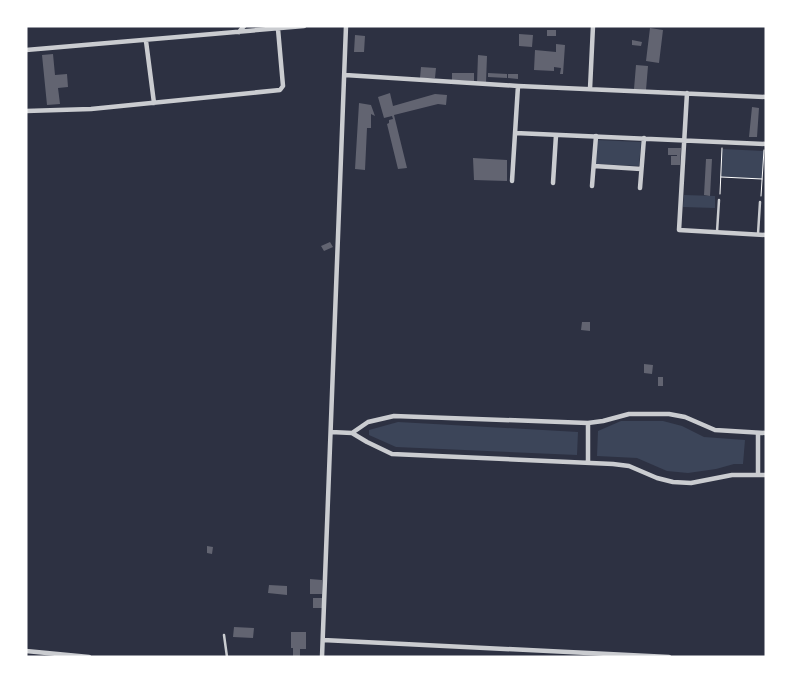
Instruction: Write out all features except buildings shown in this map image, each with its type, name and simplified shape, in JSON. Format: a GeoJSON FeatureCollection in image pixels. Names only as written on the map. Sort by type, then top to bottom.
{"type":"FeatureCollection","features":[{"type":"Feature","properties":{"kind":"street"},"geometry":{"type":"LineString","coordinates":[[239,32],[244,26]]}},
{"type":"Feature","properties":{"kind":"street"},"geometry":{"type":"LineString","coordinates":[[26,50],[304,26]]}},
{"type":"Feature","properties":{"kind":"street"},"geometry":{"type":"LineString","coordinates":[[322,657],[346,26]]}},
{"type":"Feature","properties":{"kind":"street"},"geometry":{"type":"LineString","coordinates":[[590,89],[593,26]]}},
{"type":"Feature","properties":{"kind":"street"},"geometry":{"type":"LineString","coordinates":[[26,111],[91,109],[280,90],[284,86],[278,28]]}},
{"type":"Feature","properties":{"kind":"street"},"geometry":{"type":"LineString","coordinates":[[146,40],[154,103]]}},
{"type":"Feature","properties":{"kind":"street"},"geometry":{"type":"LineString","coordinates":[[345,75],[518,86],[766,97]]}},
{"type":"Feature","properties":{"kind":"street"},"geometry":{"type":"LineString","coordinates":[[512,181],[518,86]]}},
{"type":"Feature","properties":{"kind":"street"},"geometry":{"type":"LineString","coordinates":[[687,93],[679,230],[766,235]]}},
{"type":"Feature","properties":{"kind":"street"},"geometry":{"type":"LineString","coordinates":[[515,133],[765,144]]}},
{"type":"Feature","properties":{"kind":"street"},"geometry":{"type":"LineString","coordinates":[[553,183],[556,135]]}},
{"type":"Feature","properties":{"kind":"street"},"geometry":{"type":"LineString","coordinates":[[592,186],[596,136]]}},
{"type":"Feature","properties":{"kind":"street"},"geometry":{"type":"LineString","coordinates":[[640,188],[644,138]]}},
{"type":"Feature","properties":{"kind":"street"},"geometry":{"type":"LineString","coordinates":[[594,166],[641,169]]}},
{"type":"Feature","properties":{"kind":"street"},"geometry":{"type":"LineString","coordinates":[[352,433],[368,422],[394,416],[588,423],[629,414],[670,414],[685,417],[715,430],[766,433]]}},
{"type":"Feature","properties":{"kind":"street"},"geometry":{"type":"LineString","coordinates":[[588,423],[588,463]]}},
{"type":"Feature","properties":{"kind":"street"},"geometry":{"type":"LineString","coordinates":[[331,432],[352,433],[392,454],[629,466],[657,478],[673,482],[691,483],[732,475],[766,475]]}},
{"type":"Feature","properties":{"kind":"street"},"geometry":{"type":"LineString","coordinates":[[758,433],[758,475]]}},
{"type":"Feature","properties":{"kind":"street"},"geometry":{"type":"LineString","coordinates":[[323,640],[668,657]]}},
{"type":"Feature","properties":{"kind":"street"},"geometry":{"type":"LineString","coordinates":[[26,651],[90,657]]}},
{"type":"Feature","properties":{"kind":"lane"},"geometry":{"type":"LineString","coordinates":[[717,232],[719,200]]}},
{"type":"Feature","properties":{"kind":"lane"},"geometry":{"type":"LineString","coordinates":[[758,234],[760,202]]}},
{"type":"Feature","properties":{"kind":"lane"},"geometry":{"type":"LineString","coordinates":[[224,635],[227,657]]}},
{"type":"Feature","properties":{"kind":"path"},"geometry":{"type":"LineString","coordinates":[[719,200],[723,142]]}},
{"type":"Feature","properties":{"kind":"path"},"geometry":{"type":"LineString","coordinates":[[760,202],[765,144]]}},
{"type":"Feature","properties":{"kind":"path"},"geometry":{"type":"LineString","coordinates":[[721,177],[762,179]]}},
{"type":"Feature","properties":{"kind":"shaded area"},"geometry":{"type":"Polygon","coordinates":[[[597,140],[641,142],[639,166],[596,164],[597,140]]]}},
{"type":"Feature","properties":{"kind":"shaded area"},"geometry":{"type":"Polygon","coordinates":[[[722,149],[764,151],[762,179],[721,177],[722,149]]]}},
{"type":"Feature","properties":{"kind":"shaded area"},"geometry":{"type":"Polygon","coordinates":[[[684,195],[715,196],[715,208],[683,207],[684,195]]]}},
{"type":"Feature","properties":{"kind":"shaded area"},"geometry":{"type":"Polygon","coordinates":[[[621,421],[663,421],[682,426],[704,437],[745,440],[743,464],[688,473],[667,471],[637,458],[597,456],[598,431],[621,421]]]}},
{"type":"Feature","properties":{"kind":"shaded area"},"geometry":{"type":"Polygon","coordinates":[[[398,422],[578,432],[577,455],[396,447],[369,435],[369,430],[398,422]]]}}]}
